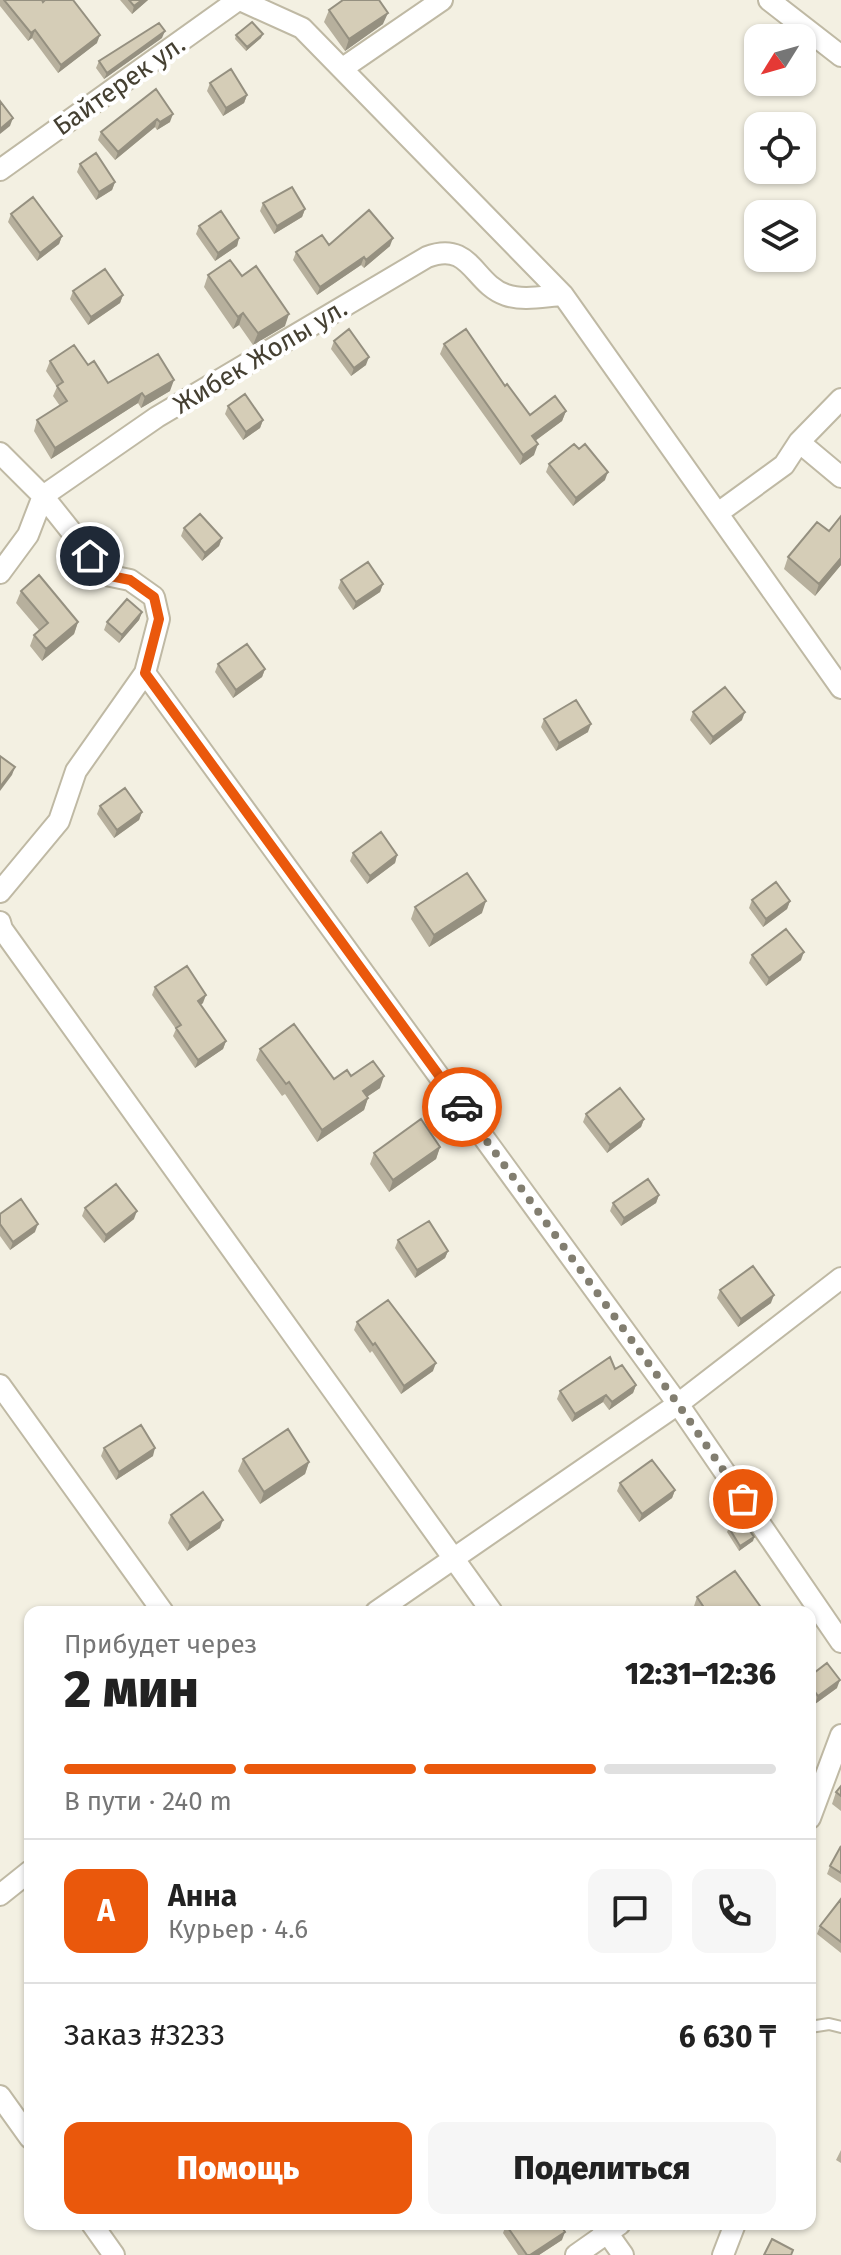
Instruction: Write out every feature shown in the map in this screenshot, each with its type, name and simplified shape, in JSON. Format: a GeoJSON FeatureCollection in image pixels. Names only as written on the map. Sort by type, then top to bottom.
{"type":"FeatureCollection","features":[{"type":"Feature","properties":{"kind":"street"},"geometry":{"type":"LineString","coordinates":[[239,0],[302,28],[563,295],[841,688]]}},
{"type":"Feature","properties":{"kind":"street","name":"Байтерек ул."},"geometry":{"type":"LineString","coordinates":[[0,170],[239,0]]}},
{"type":"Feature","properties":{"kind":"street"},"geometry":{"type":"LineString","coordinates":[[343,68],[442,0]]}},
{"type":"Feature","properties":{"kind":"street"},"geometry":{"type":"LineString","coordinates":[[769,0],[841,56]]}},
{"type":"Feature","properties":{"kind":"street","name":"Жибек Жолы ул."},"geometry":{"type":"LineString","coordinates":[[43,496],[157,417],[440,252],[455,254],[467,261],[491,287],[502,294],[515,298],[563,295]]}},
{"type":"Feature","properties":{"kind":"street"},"geometry":{"type":"LineString","coordinates":[[718,513],[784,465],[799,442],[841,399]]}},
{"type":"Feature","properties":{"kind":"street"},"geometry":{"type":"LineString","coordinates":[[799,442],[841,477]]}},
{"type":"Feature","properties":{"kind":"street"},"geometry":{"type":"LineString","coordinates":[[0,453],[43,496],[106,575],[130,580],[154,597],[159,619],[145,673],[76,771],[59,821],[0,892]]}},
{"type":"Feature","properties":{"kind":"street"},"geometry":{"type":"LineString","coordinates":[[0,573],[28,535],[43,496]]}},
{"type":"Feature","properties":{"kind":"street"},"geometry":{"type":"LineString","coordinates":[[145,673],[678,1404],[841,1642]]}},
{"type":"Feature","properties":{"kind":"street"},"geometry":{"type":"LineString","coordinates":[[0,922],[2,929],[488,1606]]}},
{"type":"Feature","properties":{"kind":"street"},"geometry":{"type":"LineString","coordinates":[[385,1606],[678,1404],[841,1278]]}},
{"type":"Feature","properties":{"kind":"street"},"geometry":{"type":"LineString","coordinates":[[0,1385],[159,1606]]}},
{"type":"Feature","properties":{"kind":"street"},"geometry":{"type":"LineString","coordinates":[[816,1802],[841,1735]]}},
{"type":"Feature","properties":{"kind":"street"},"geometry":{"type":"LineString","coordinates":[[0,1895],[24,1876]]}},
{"type":"Feature","properties":{"kind":"street"},"geometry":{"type":"LineString","coordinates":[[0,2096],[24,2130]]}},
{"type":"Feature","properties":{"kind":"street"},"geometry":{"type":"LineString","coordinates":[[96,2230],[114,2255]]}},
{"type":"Feature","properties":{"kind":"street"},"geometry":{"type":"LineString","coordinates":[[576,2255],[605,2230]]}},
{"type":"Feature","properties":{"kind":"street"},"geometry":{"type":"LineString","coordinates":[[610,2230],[623,2255]]}},
{"type":"Feature","properties":{"kind":"street"},"geometry":{"type":"LineString","coordinates":[[723,2255],[733,2230]]}},
{"type":"Feature","properties":{"kind":"lane"},"geometry":{"type":"LineString","coordinates":[[816,2026],[829,2024],[841,2027]]}},
{"type":"Feature","properties":{"kind":"building"},"geometry":{"type":"Polygon","coordinates":[[[4,0],[73,0],[100,35],[61,65],[35,30],[31,33],[4,0]]]}},
{"type":"Feature","properties":{"kind":"building"},"geometry":{"type":"Polygon","coordinates":[[[343,0],[379,0],[388,13],[349,39],[329,10],[343,0]]]}},
{"type":"Feature","properties":{"kind":"building"},"geometry":{"type":"Polygon","coordinates":[[[252,22],[263,34],[247,47],[236,35],[252,22]]]}},
{"type":"Feature","properties":{"kind":"building"},"geometry":{"type":"Polygon","coordinates":[[[159,23],[165,31],[107,73],[99,61],[159,23]]]}},
{"type":"Feature","properties":{"kind":"building"},"geometry":{"type":"Polygon","coordinates":[[[231,69],[247,95],[226,108],[210,83],[231,69]]]}},
{"type":"Feature","properties":{"kind":"building"},"geometry":{"type":"Polygon","coordinates":[[[156,89],[173,114],[160,122],[157,119],[118,152],[101,132],[156,89]]]}},
{"type":"Feature","properties":{"kind":"building"},"geometry":{"type":"Polygon","coordinates":[[[0,101],[13,118],[0,129],[0,101]]]}},
{"type":"Feature","properties":{"kind":"building"},"geometry":{"type":"Polygon","coordinates":[[[96,153],[115,182],[99,192],[80,164],[96,153]]]}},
{"type":"Feature","properties":{"kind":"building"},"geometry":{"type":"Polygon","coordinates":[[[292,187],[305,209],[277,226],[263,203],[292,187]]]}},
{"type":"Feature","properties":{"kind":"building"},"geometry":{"type":"Polygon","coordinates":[[[33,197],[62,236],[40,253],[11,214],[33,197]]]}},
{"type":"Feature","properties":{"kind":"building"},"geometry":{"type":"Polygon","coordinates":[[[369,210],[393,238],[366,260],[364,257],[320,287],[296,252],[322,235],[329,245],[369,210]]]}},
{"type":"Feature","properties":{"kind":"building"},"geometry":{"type":"Polygon","coordinates":[[[221,211],[239,238],[218,253],[199,226],[221,211]]]}},
{"type":"Feature","properties":{"kind":"building"},"geometry":{"type":"Polygon","coordinates":[[[230,260],[242,276],[256,266],[289,314],[258,333],[243,313],[238,317],[208,275],[230,260]]]}},
{"type":"Feature","properties":{"kind":"building"},"geometry":{"type":"Polygon","coordinates":[[[105,269],[123,295],[91,317],[73,291],[105,269]]]}},
{"type":"Feature","properties":{"kind":"building"},"geometry":{"type":"Polygon","coordinates":[[[349,329],[369,357],[354,368],[334,341],[349,329]]]}},
{"type":"Feature","properties":{"kind":"building"},"geometry":{"type":"Polygon","coordinates":[[[466,329],[505,386],[507,384],[530,415],[555,396],[566,411],[532,436],[538,444],[523,455],[444,344],[466,329]]]}},
{"type":"Feature","properties":{"kind":"building"},"geometry":{"type":"Polygon","coordinates":[[[74,345],[88,365],[94,361],[108,383],[158,354],[174,380],[145,397],[142,393],[55,448],[37,420],[67,401],[57,386],[63,382],[50,361],[74,345]]]}},
{"type":"Feature","properties":{"kind":"building"},"geometry":{"type":"Polygon","coordinates":[[[245,394],[263,420],[246,432],[228,406],[245,394]]]}},
{"type":"Feature","properties":{"kind":"building"},"geometry":{"type":"Polygon","coordinates":[[[574,444],[579,449],[585,444],[608,472],[576,498],[549,464],[574,444]]]}},
{"type":"Feature","properties":{"kind":"building"},"geometry":{"type":"Polygon","coordinates":[[[200,514],[222,538],[205,553],[184,528],[200,514]]]}},
{"type":"Feature","properties":{"kind":"building"},"geometry":{"type":"Polygon","coordinates":[[[841,516],[841,558],[819,584],[788,557],[817,522],[829,531],[841,516]]]}},
{"type":"Feature","properties":{"kind":"building"},"geometry":{"type":"Polygon","coordinates":[[[368,562],[383,584],[356,602],[341,580],[368,562]]]}},
{"type":"Feature","properties":{"kind":"building"},"geometry":{"type":"Polygon","coordinates":[[[39,575],[78,622],[46,649],[34,635],[48,623],[21,591],[39,575]]]}},
{"type":"Feature","properties":{"kind":"building"},"geometry":{"type":"Polygon","coordinates":[[[127,599],[142,612],[122,635],[107,622],[127,599]]]}},
{"type":"Feature","properties":{"kind":"building"},"geometry":{"type":"Polygon","coordinates":[[[247,644],[265,669],[236,690],[218,664],[247,644]]]}},
{"type":"Feature","properties":{"kind":"building"},"geometry":{"type":"Polygon","coordinates":[[[725,687],[745,712],[713,737],[693,712],[725,687]]]}},
{"type":"Feature","properties":{"kind":"building"},"geometry":{"type":"Polygon","coordinates":[[[576,700],[591,724],[559,743],[544,719],[576,700]]]}},
{"type":"Feature","properties":{"kind":"building"},"geometry":{"type":"Polygon","coordinates":[[[0,756],[15,767],[0,787],[0,756]]]}},
{"type":"Feature","properties":{"kind":"building"},"geometry":{"type":"Polygon","coordinates":[[[125,788],[142,812],[117,830],[100,806],[125,788]]]}},
{"type":"Feature","properties":{"kind":"building"},"geometry":{"type":"Polygon","coordinates":[[[381,832],[397,855],[370,876],[353,853],[381,832]]]}},
{"type":"Feature","properties":{"kind":"building"},"geometry":{"type":"Polygon","coordinates":[[[467,873],[486,901],[434,935],[415,907],[467,873]]]}},
{"type":"Feature","properties":{"kind":"building"},"geometry":{"type":"Polygon","coordinates":[[[776,882],[790,901],[766,919],[752,900],[776,882]]]}},
{"type":"Feature","properties":{"kind":"building"},"geometry":{"type":"Polygon","coordinates":[[[786,929],[804,952],[769,978],[752,955],[786,929]]]}},
{"type":"Feature","properties":{"kind":"building"},"geometry":{"type":"Polygon","coordinates":[[[187,966],[206,995],[198,1001],[226,1041],[198,1060],[176,1028],[181,1025],[155,987],[187,966]]]}},
{"type":"Feature","properties":{"kind":"building"},"geometry":{"type":"Polygon","coordinates":[[[294,1024],[334,1079],[347,1070],[351,1076],[373,1061],[384,1076],[363,1091],[368,1098],[322,1130],[289,1082],[286,1084],[260,1049],[294,1024]]]}},
{"type":"Feature","properties":{"kind":"building"},"geometry":{"type":"Polygon","coordinates":[[[620,1088],[644,1119],[610,1145],[586,1114],[620,1088]]]}},
{"type":"Feature","properties":{"kind":"building"},"geometry":{"type":"Polygon","coordinates":[[[421,1119],[440,1147],[393,1180],[374,1153],[421,1119]]]}},
{"type":"Feature","properties":{"kind":"building"},"geometry":{"type":"Polygon","coordinates":[[[648,1179],[659,1195],[624,1218],[613,1203],[648,1179]]]}},
{"type":"Feature","properties":{"kind":"building"},"geometry":{"type":"Polygon","coordinates":[[[116,1184],[137,1211],[106,1235],[85,1208],[116,1184]]]}},
{"type":"Feature","properties":{"kind":"building"},"geometry":{"type":"Polygon","coordinates":[[[21,1199],[38,1224],[13,1242],[0,1224],[0,1214],[21,1199]]]}},
{"type":"Feature","properties":{"kind":"building"},"geometry":{"type":"Polygon","coordinates":[[[429,1221],[448,1251],[417,1270],[398,1240],[429,1221]]]}},
{"type":"Feature","properties":{"kind":"building"},"geometry":{"type":"Polygon","coordinates":[[[753,1266],[774,1295],[741,1319],[720,1290],[753,1266]]]}},
{"type":"Feature","properties":{"kind":"building"},"geometry":{"type":"Polygon","coordinates":[[[388,1300],[436,1363],[404,1386],[357,1322],[388,1300]]]}},
{"type":"Feature","properties":{"kind":"building"},"geometry":{"type":"Polygon","coordinates":[[[610,1357],[615,1369],[622,1365],[636,1385],[612,1402],[606,1395],[575,1414],[560,1391],[610,1357]]]}},
{"type":"Feature","properties":{"kind":"building"},"geometry":{"type":"Polygon","coordinates":[[[141,1425],[155,1448],[119,1472],[104,1448],[141,1425]]]}},
{"type":"Feature","properties":{"kind":"building"},"geometry":{"type":"Polygon","coordinates":[[[288,1429],[309,1462],[264,1492],[243,1459],[288,1429]]]}},
{"type":"Feature","properties":{"kind":"building"},"geometry":{"type":"Polygon","coordinates":[[[652,1460],[675,1490],[642,1514],[620,1483],[652,1460]]]}},
{"type":"Feature","properties":{"kind":"building"},"geometry":{"type":"Polygon","coordinates":[[[203,1492],[223,1520],[190,1543],[171,1515],[203,1492]]]}},
{"type":"Feature","properties":{"kind":"building"},"geometry":{"type":"Polygon","coordinates":[[[742,1519],[754,1537],[740,1546],[729,1528],[742,1519]]]}},
{"type":"Feature","properties":{"kind":"building"},"geometry":{"type":"Polygon","coordinates":[[[735,1571],[760,1606],[703,1606],[697,1597],[735,1571]]]}},
{"type":"Feature","properties":{"kind":"building"},"geometry":{"type":"Polygon","coordinates":[[[827,1663],[840,1680],[818,1696],[816,1671],[827,1663]]]}},
{"type":"Feature","properties":{"kind":"building"},"geometry":{"type":"Polygon","coordinates":[[[841,1846],[841,1873],[830,1866],[841,1846]]]}},
{"type":"Feature","properties":{"kind":"building"},"geometry":{"type":"Polygon","coordinates":[[[841,1899],[841,1942],[820,1926],[841,1899]]]}},
{"type":"Feature","properties":{"kind":"building"},"geometry":{"type":"Polygon","coordinates":[[[510,2230],[564,2230],[565,2232],[527,2255],[510,2230]]]}},
{"type":"Feature","properties":{"kind":"building"},"geometry":{"type":"Polygon","coordinates":[[[772,2239],[793,2250],[791,2255],[764,2255],[772,2239]]]}},
{"type":"Feature","properties":{"kind":"way so far"},"geometry":{"type":"LineString","coordinates":[[462,1107],[678,1404],[743,1499]]}},
{"type":"Feature","properties":{"kind":"route"},"geometry":{"type":"LineString","coordinates":[[90,556],[106,575],[130,580],[154,597],[159,619],[145,673],[462,1107]]}}]}
